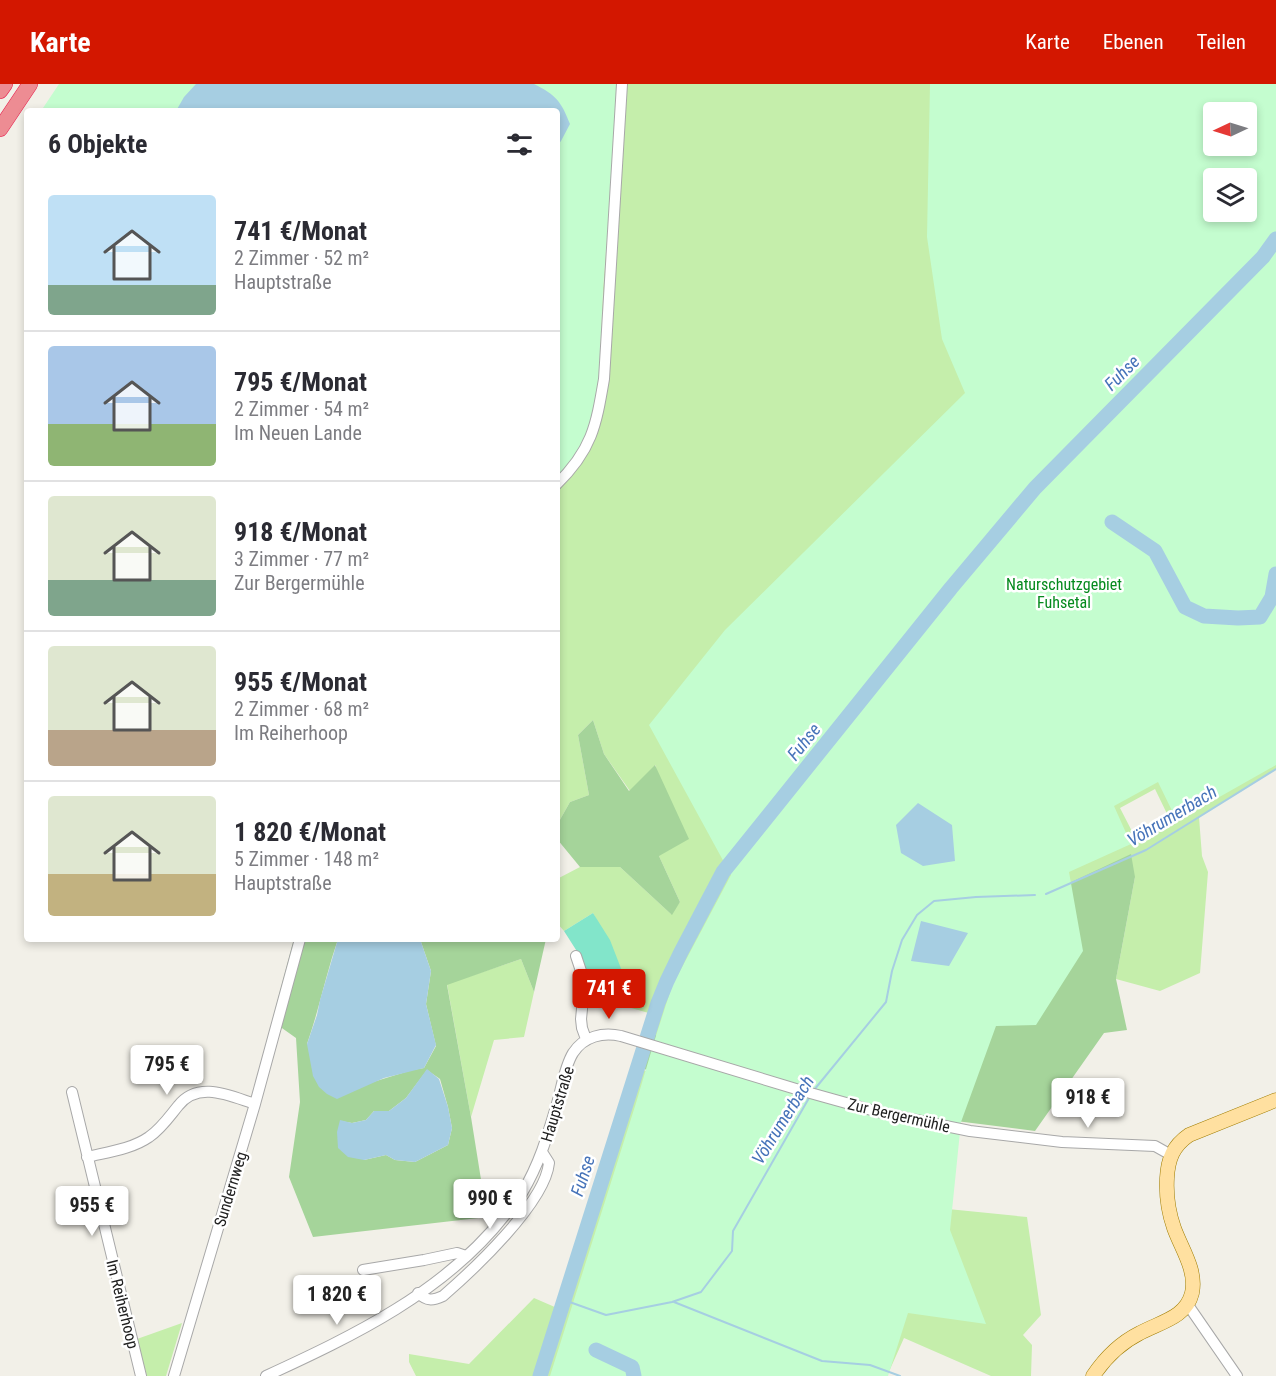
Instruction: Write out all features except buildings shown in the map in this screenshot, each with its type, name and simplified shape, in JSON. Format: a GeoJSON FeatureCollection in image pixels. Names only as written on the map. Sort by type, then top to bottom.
{"type":"FeatureCollection","features":[{"type":"Feature","properties":{"kind":"highway"},"geometry":{"type":"LineString","coordinates":[[0,91],[5,84]]}},
{"type":"Feature","properties":{"kind":"highway"},"geometry":{"type":"LineString","coordinates":[[0,129],[30,84]]}},
{"type":"Feature","properties":{"kind":"main road"},"geometry":{"type":"LineString","coordinates":[[1093,1376],[1108,1355],[1140,1333],[1180,1313],[1188,1305],[1193,1280],[1189,1264],[1173,1226],[1168,1205],[1168,1164],[1179,1142],[1276,1100]]}},
{"type":"Feature","properties":{"kind":"street"},"geometry":{"type":"LineString","coordinates":[[560,481],[568,474],[591,438],[604,379],[622,84]]}},
{"type":"Feature","properties":{"kind":"street","name":"Sundernweg"},"geometry":{"type":"LineString","coordinates":[[174,1376],[255,1104],[299,942]]}},
{"type":"Feature","properties":{"kind":"street"},"geometry":{"type":"LineString","coordinates":[[576,956],[584,989],[581,1019],[586,1039]]}},
{"type":"Feature","properties":{"kind":"street","name":"Zur Bergermühle"},"geometry":{"type":"LineString","coordinates":[[586,1039],[616,1034],[882,1113],[970,1131],[1062,1142],[1155,1146],[1171,1155]]}},
{"type":"Feature","properties":{"kind":"street","name":"Hauptstraße"},"geometry":{"type":"LineString","coordinates":[[266,1376],[394,1310],[466,1256],[488,1235],[520,1196],[536,1168],[570,1060],[573,1053],[586,1039]]}},
{"type":"Feature","properties":{"kind":"street"},"geometry":{"type":"LineString","coordinates":[[87,1157],[142,1141],[158,1130],[182,1101],[196,1093],[210,1091],[255,1104]]}},
{"type":"Feature","properties":{"kind":"street","name":"Im Reiherhoop"},"geometry":{"type":"LineString","coordinates":[[72,1092],[141,1376]]}},
{"type":"Feature","properties":{"kind":"street","name":"Hauptstraße"},"geometry":{"type":"LineString","coordinates":[[418,1293],[426,1300],[434,1300],[443,1296],[496,1245],[526,1210],[541,1186],[549,1163],[542,1152]]}},
{"type":"Feature","properties":{"kind":"street"},"geometry":{"type":"LineString","coordinates":[[363,1270],[457,1253],[466,1256]]}},
{"type":"Feature","properties":{"kind":"street"},"geometry":{"type":"LineString","coordinates":[[1188,1305],[1235,1375]]}},
{"type":"Feature","properties":{"kind":"green space"},"geometry":{"type":"Polygon","coordinates":[[[59,84],[619,84],[603,288],[599,377],[594,414],[579,450],[560,473],[560,108],[43,108],[59,84]]]}},
{"type":"Feature","properties":{"kind":"green space","name":"Naturschutzgebiet Fuhsetal"},"geometry":{"type":"Polygon","coordinates":[[[619,84],[1276,84],[1276,769],[1199,817],[1202,856],[1208,872],[1200,973],[1160,991],[1116,979],[1135,877],[818,1084],[652,1034],[670,982],[725,873],[907,652],[721,871],[664,979],[652,1014],[614,1003],[622,971],[593,913],[564,931],[560,926],[560,877],[580,867],[620,867],[671,914],[680,902],[659,856],[656,765],[630,791],[604,754],[593,720],[578,735],[589,795],[570,802],[560,820],[560,470],[594,414],[599,377],[603,288],[619,84]],[[1155,789],[1120,808],[1136,839],[1171,822],[1155,789]]]}},
{"type":"Feature","properties":{"kind":"green space","name":"Naturschutzgebiet Fuhsetal"},"geometry":{"type":"Polygon","coordinates":[[[930,84],[1276,84],[1276,765],[1177,821],[1158,782],[1114,806],[1131,844],[1069,872],[1083,951],[1036,1025],[996,1026],[961,1122],[950,1230],[986,1324],[908,1313],[888,1376],[550,1376],[672,986],[731,875],[649,725],[725,630],[965,393],[942,339],[927,237],[930,84]]]}},
{"type":"Feature","properties":{"kind":"green space"},"geometry":{"type":"Polygon","coordinates":[[[593,720],[604,754],[629,791],[655,765],[689,839],[659,856],[680,902],[672,915],[620,867],[580,867],[560,843],[560,820],[570,802],[589,795],[578,735],[593,720]]]}},
{"type":"Feature","properties":{"kind":"green space"},"geometry":{"type":"Polygon","coordinates":[[[1131,854],[1135,877],[1116,979],[1127,1030],[1104,1033],[1035,1131],[956,1121],[778,1125],[642,1068],[652,1034],[818,1084],[1046,894],[1131,854]]]}},
{"type":"Feature","properties":{"kind":"green space"},"geometry":{"type":"Polygon","coordinates":[[[593,913],[610,940],[622,971],[614,1003],[590,997],[578,953],[564,931],[593,913]]]}},
{"type":"Feature","properties":{"kind":"green space"},"geometry":{"type":"Polygon","coordinates":[[[293,942],[337,942],[307,1044],[373,1082],[424,1068],[436,1046],[426,1004],[431,971],[421,942],[545,942],[534,992],[521,959],[447,985],[487,1217],[313,1237],[289,1177],[300,1102],[296,1038],[272,1021],[293,942]],[[427,1070],[406,1098],[389,1111],[374,1111],[366,1120],[352,1123],[340,1121],[364,1160],[386,1155],[395,1160],[415,1162],[448,1145],[452,1128],[440,1079],[427,1070]]]}},
{"type":"Feature","properties":{"kind":"green space"},"geometry":{"type":"Polygon","coordinates":[[[521,959],[534,992],[524,1037],[494,1040],[471,1117],[447,984],[521,959]]]}},
{"type":"Feature","properties":{"kind":"green space"},"geometry":{"type":"Polygon","coordinates":[[[641,1069],[778,1125],[938,1208],[1027,1217],[1041,1315],[1023,1335],[1032,1345],[1031,1376],[991,1376],[904,1338],[887,1376],[416,1376],[409,1362],[409,1354],[469,1364],[534,1298],[564,1311],[641,1069]]]}},
{"type":"Feature","properties":{"kind":"green space"},"geometry":{"type":"Polygon","coordinates":[[[182,1323],[166,1376],[147,1376],[137,1339],[182,1323]]]}},
{"type":"Feature","properties":{"kind":"water"},"geometry":{"type":"Polygon","coordinates":[[[196,84],[534,84],[557,100],[570,124],[560,142],[560,108],[178,108],[196,84]]]}},
{"type":"Feature","properties":{"kind":"water"},"geometry":{"type":"Polygon","coordinates":[[[918,803],[952,825],[955,861],[923,866],[901,853],[896,825],[918,803]]]}},
{"type":"Feature","properties":{"kind":"water"},"geometry":{"type":"Polygon","coordinates":[[[921,921],[968,933],[949,966],[911,961],[921,921]]]}},
{"type":"Feature","properties":{"kind":"water"},"geometry":{"type":"Polygon","coordinates":[[[337,942],[421,942],[431,971],[426,1004],[436,1045],[424,1068],[384,1078],[337,1099],[319,1087],[313,1076],[307,1044],[337,942]]]}},
{"type":"Feature","properties":{"kind":"water"},"geometry":{"type":"Polygon","coordinates":[[[427,1069],[439,1079],[448,1107],[452,1128],[448,1145],[415,1162],[395,1160],[386,1155],[364,1160],[348,1157],[338,1148],[337,1132],[340,1120],[352,1123],[366,1120],[374,1111],[389,1111],[406,1098],[427,1069]]]}},
{"type":"Feature","properties":{"kind":"waterway","name":"Fuhse"},"geometry":{"type":"LineString","coordinates":[[540,1376],[658,1003],[681,952],[723,872],[951,588],[1035,488],[1263,257],[1276,239]]}},
{"type":"Feature","properties":{"kind":"waterway"},"geometry":{"type":"LineString","coordinates":[[1112,522],[1155,551],[1185,607],[1204,616],[1260,617],[1272,597],[1276,574]]}},
{"type":"Feature","properties":{"kind":"waterway","name":"Vöhrumerbach"},"geometry":{"type":"LineString","coordinates":[[1046,894],[1146,850],[1276,769]]}},
{"type":"Feature","properties":{"kind":"waterway","name":"Vöhrumerbach"},"geometry":{"type":"LineString","coordinates":[[814,1090],[886,1002],[892,971],[902,940],[917,915],[934,901],[1035,895]]}},
{"type":"Feature","properties":{"kind":"waterway","name":"Vöhrumerbach"},"geometry":{"type":"LineString","coordinates":[[564,1300],[606,1315],[672,1302],[701,1292],[732,1251],[733,1231],[809,1098]]}},
{"type":"Feature","properties":{"kind":"waterway"},"geometry":{"type":"LineString","coordinates":[[674,1302],[822,1361],[870,1365],[900,1376]]}},
{"type":"Feature","properties":{"kind":"waterway"},"geometry":{"type":"LineString","coordinates":[[596,1350],[632,1367],[634,1376]]}}]}
